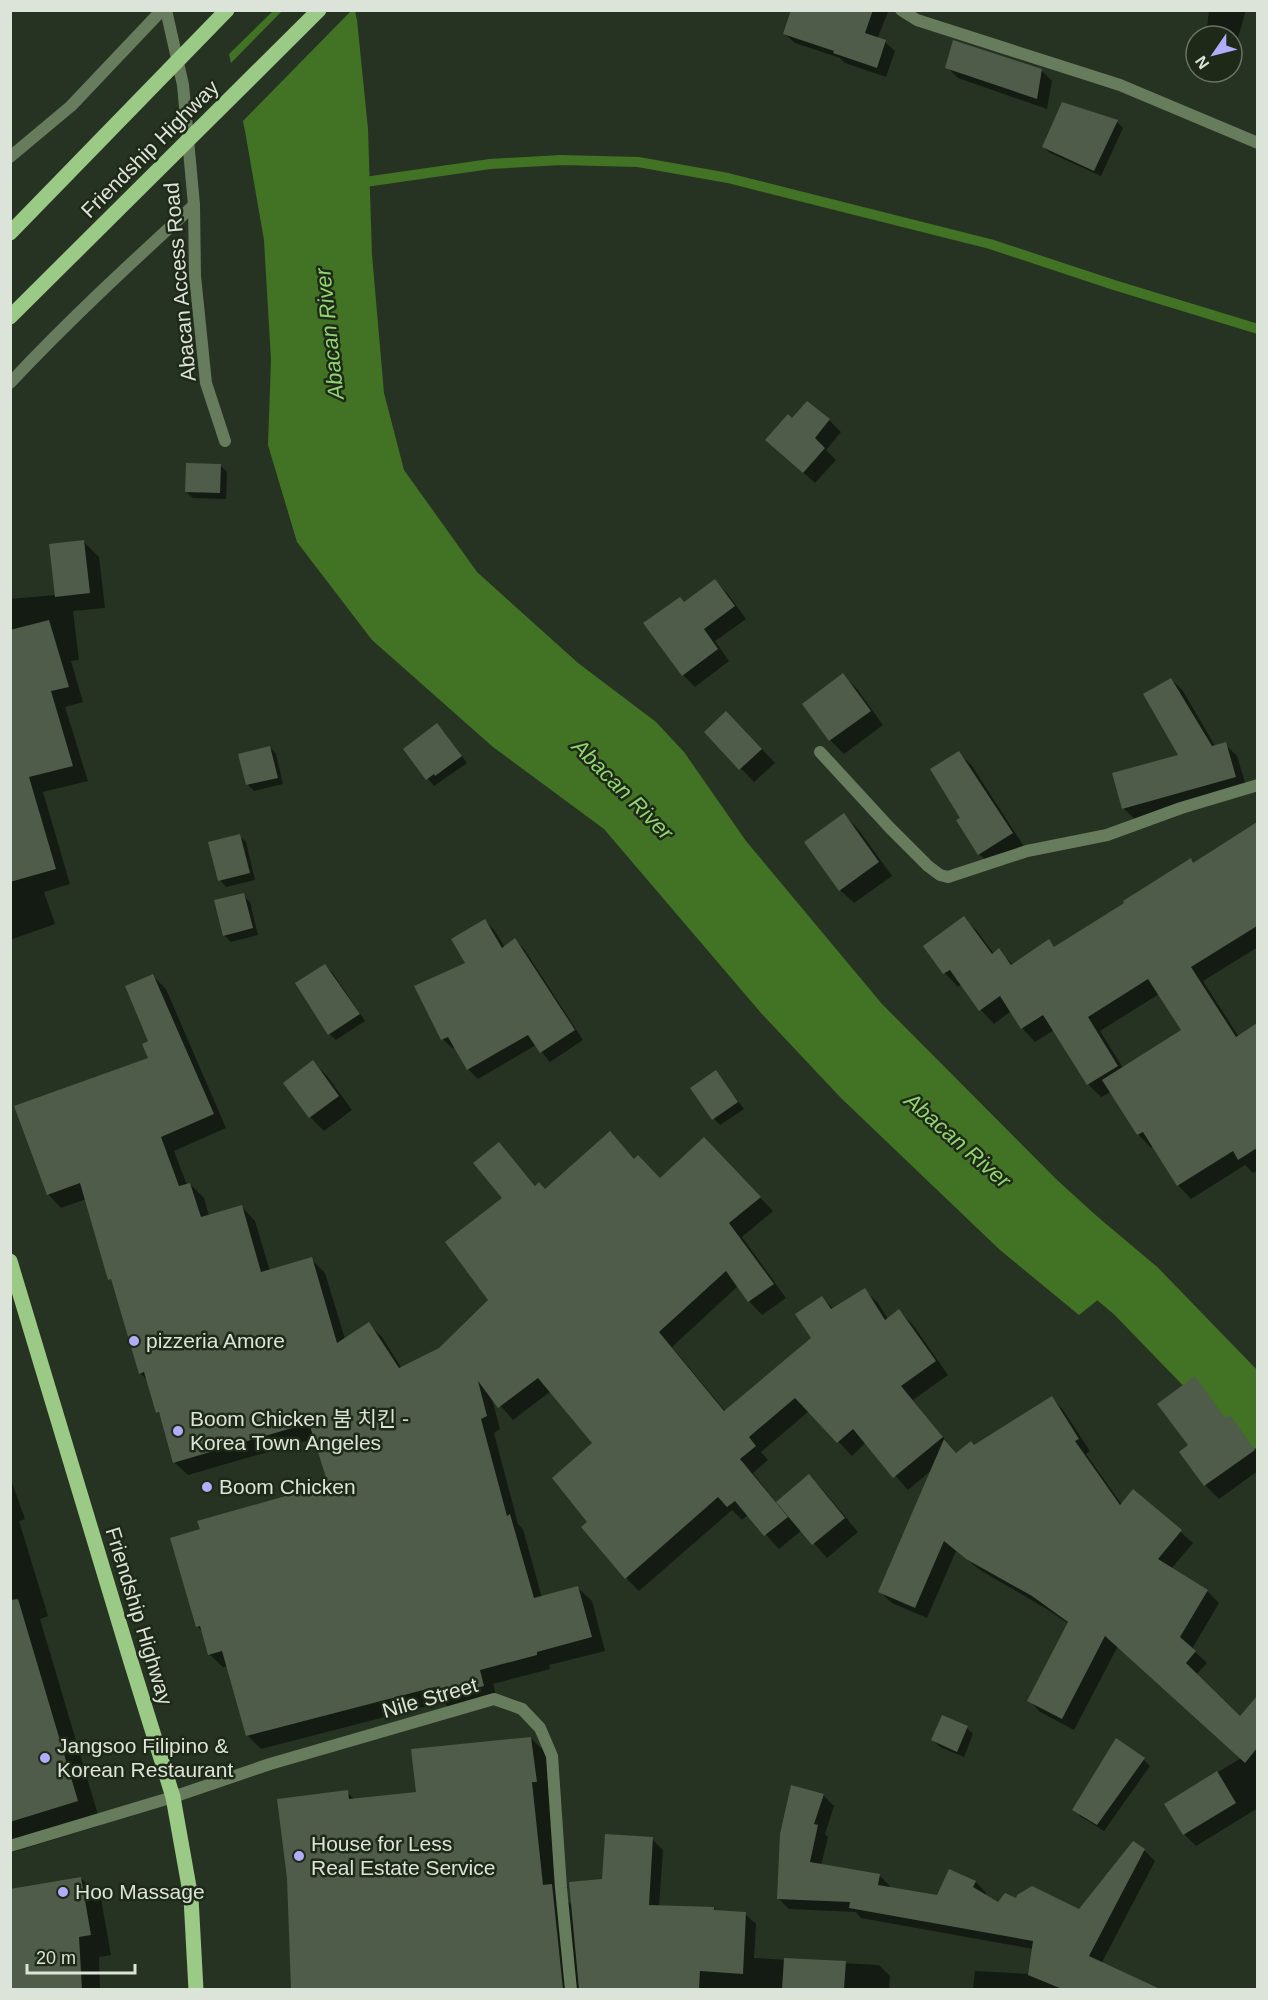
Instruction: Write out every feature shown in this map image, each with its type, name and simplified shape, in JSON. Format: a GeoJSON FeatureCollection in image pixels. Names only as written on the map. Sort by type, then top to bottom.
{"type":"FeatureCollection","features":[{"type":"Feature","properties":{"kind":"main road","name":"Friendship Highway"},"geometry":{"type":"LineString","coordinates":[[10,233],[227,10]]}},
{"type":"Feature","properties":{"kind":"main road","name":"Friendship Highway"},"geometry":{"type":"LineString","coordinates":[[10,317],[318,10]]}},
{"type":"Feature","properties":{"kind":"main road","name":"Friendship Highway"},"geometry":{"type":"LineString","coordinates":[[10,1261],[173,1797],[191,1898],[196,1989]]}},
{"type":"Feature","properties":{"kind":"street"},"geometry":{"type":"LineString","coordinates":[[12,154],[71,106],[164,10]]}},
{"type":"Feature","properties":{"kind":"street","name":"Abacan Access Road"},"geometry":{"type":"LineString","coordinates":[[164,10],[183,86],[194,205],[195,276],[206,383],[225,441]]}},
{"type":"Feature","properties":{"kind":"street"},"geometry":{"type":"LineString","coordinates":[[902,10],[917,20],[1120,85],[1257,143]]}},
{"type":"Feature","properties":{"kind":"street"},"geometry":{"type":"LineString","coordinates":[[10,383],[116,276],[194,205]]}},
{"type":"Feature","properties":{"kind":"street"},"geometry":{"type":"LineString","coordinates":[[820,752],[928,866],[940,875],[948,877],[1027,851],[1107,835],[1181,808],[1257,785]]}},
{"type":"Feature","properties":{"kind":"street","name":"Nile Street"},"geometry":{"type":"LineString","coordinates":[[10,1846],[173,1797],[279,1762],[494,1699],[522,1709],[540,1728],[552,1756],[571,1989]]}},
{"type":"Feature","properties":{"kind":"water"},"geometry":{"type":"Polygon","coordinates":[[[215,11],[355,11],[368,129],[372,255],[384,393],[404,470],[477,572],[578,663],[656,722],[684,752],[746,841],[882,1004],[1056,1179],[1146,1261],[1079,1315],[1000,1250],[841,1098],[761,1013],[604,829],[493,747],[372,640],[297,542],[268,445],[271,360],[264,240],[226,39],[215,11]]]}},
{"type":"Feature","properties":{"kind":"pier"},"geometry":{"type":"Polygon","coordinates":[[[212,10],[273,11],[226,57],[223,40],[212,10]]]}},
{"type":"Feature","properties":{"kind":"pier"},"geometry":{"type":"Polygon","coordinates":[[[282,11],[351,11],[240,124],[228,66],[282,11]]]}},
{"type":"Feature","properties":{"kind":"building"},"geometry":{"type":"Polygon","coordinates":[[[791,10],[873,10],[865,33],[886,40],[877,68],[783,34],[791,10]]]}},
{"type":"Feature","properties":{"kind":"building"},"geometry":{"type":"Polygon","coordinates":[[[953,40],[1042,69],[1037,99],[945,68],[953,40]]]}},
{"type":"Feature","properties":{"kind":"building"},"geometry":{"type":"Polygon","coordinates":[[[1062,102],[1118,120],[1094,171],[1042,147],[1062,102]]]}},
{"type":"Feature","properties":{"kind":"building"},"geometry":{"type":"Polygon","coordinates":[[[807,401],[830,419],[815,438],[825,448],[803,473],[765,440],[788,414],[792,418],[807,401]]]}},
{"type":"Feature","properties":{"kind":"building"},"geometry":{"type":"Polygon","coordinates":[[[186,463],[221,464],[220,493],[185,492],[186,463]]]}},
{"type":"Feature","properties":{"kind":"building"},"geometry":{"type":"Polygon","coordinates":[[[84,540],[90,593],[55,597],[49,544],[84,540]]]}},
{"type":"Feature","properties":{"kind":"building"},"geometry":{"type":"Polygon","coordinates":[[[715,579],[735,606],[704,629],[718,649],[682,676],[643,623],[680,597],[684,602],[715,579]]]}},
{"type":"Feature","properties":{"kind":"building"},"geometry":{"type":"Polygon","coordinates":[[[49,620],[69,687],[51,691],[73,766],[29,777],[56,869],[10,882],[10,630],[49,620]]]}},
{"type":"Feature","properties":{"kind":"building"},"geometry":{"type":"Polygon","coordinates":[[[843,673],[871,711],[829,741],[802,704],[843,673]]]}},
{"type":"Feature","properties":{"kind":"building"},"geometry":{"type":"Polygon","coordinates":[[[1171,678],[1212,746],[1226,742],[1236,777],[1122,809],[1112,773],[1178,755],[1143,694],[1171,678]]]}},
{"type":"Feature","properties":{"kind":"building"},"geometry":{"type":"Polygon","coordinates":[[[726,711],[762,749],[739,770],[704,732],[726,711]]]}},
{"type":"Feature","properties":{"kind":"building"},"geometry":{"type":"Polygon","coordinates":[[[437,723],[462,756],[426,780],[403,749],[437,723]]]}},
{"type":"Feature","properties":{"kind":"building"},"geometry":{"type":"Polygon","coordinates":[[[270,746],[278,778],[246,785],[238,754],[270,746]]]}},
{"type":"Feature","properties":{"kind":"building"},"geometry":{"type":"Polygon","coordinates":[[[959,751],[1013,833],[978,855],[956,820],[960,818],[930,769],[959,751]]]}},
{"type":"Feature","properties":{"kind":"building"},"geometry":{"type":"Polygon","coordinates":[[[844,813],[879,862],[839,891],[804,842],[844,813]]]}},
{"type":"Feature","properties":{"kind":"building"},"geometry":{"type":"Polygon","coordinates":[[[1257,822],[1257,926],[1191,967],[1236,1037],[1257,1023],[1257,1148],[1238,1160],[1233,1151],[1177,1186],[1143,1132],[1137,1135],[1102,1080],[1181,1030],[1148,979],[1088,1017],[1118,1066],[1087,1085],[1043,1015],[1021,1029],[1000,996],[979,1011],[950,970],[943,974],[923,946],[964,916],[992,954],[999,948],[1011,965],[1049,939],[1054,947],[1191,858],[1193,863],[1257,822]]]}},
{"type":"Feature","properties":{"kind":"building"},"geometry":{"type":"Polygon","coordinates":[[[240,834],[250,873],[218,881],[208,842],[240,834]]]}},
{"type":"Feature","properties":{"kind":"building"},"geometry":{"type":"Polygon","coordinates":[[[244,893],[253,928],[223,936],[214,900],[244,893]]]}},
{"type":"Feature","properties":{"kind":"building"},"geometry":{"type":"Polygon","coordinates":[[[485,919],[502,948],[515,938],[575,1030],[540,1053],[528,1035],[467,1070],[448,1037],[441,1040],[414,986],[465,963],[451,939],[485,919]]]}},
{"type":"Feature","properties":{"kind":"building"},"geometry":{"type":"Polygon","coordinates":[[[325,964],[360,1014],[328,1035],[295,983],[325,964]]]}},
{"type":"Feature","properties":{"kind":"building"},"geometry":{"type":"Polygon","coordinates":[[[153,974],[214,1114],[161,1137],[179,1186],[190,1183],[201,1217],[242,1205],[261,1272],[312,1257],[337,1343],[369,1322],[399,1368],[439,1348],[488,1300],[445,1242],[502,1198],[473,1163],[499,1142],[535,1186],[539,1182],[545,1189],[610,1131],[634,1159],[638,1155],[660,1178],[704,1137],[761,1197],[729,1223],[774,1284],[748,1302],[726,1271],[659,1332],[724,1411],[811,1338],[795,1314],[822,1296],[831,1309],[865,1288],[885,1320],[899,1309],[936,1361],[901,1386],[943,1437],[893,1478],[853,1429],[837,1443],[795,1398],[749,1437],[756,1446],[740,1459],[788,1517],[764,1536],[735,1501],[727,1507],[718,1497],[625,1579],[581,1527],[587,1522],[552,1478],[592,1443],[538,1378],[498,1408],[478,1381],[487,1416],[481,1419],[507,1516],[510,1514],[534,1598],[578,1586],[592,1637],[480,1670],[484,1686],[438,1698],[435,1687],[246,1736],[222,1651],[208,1655],[200,1626],[196,1627],[170,1538],[200,1529],[197,1521],[328,1484],[309,1423],[173,1463],[159,1412],[156,1413],[144,1372],[139,1374],[111,1279],[108,1280],[80,1183],[47,1195],[14,1106],[148,1058],[142,1044],[148,1041],[125,986],[153,974]]]}},
{"type":"Feature","properties":{"kind":"building"},"geometry":{"type":"Polygon","coordinates":[[[313,1060],[339,1096],[309,1118],[283,1083],[313,1060]]]}},
{"type":"Feature","properties":{"kind":"building"},"geometry":{"type":"Polygon","coordinates":[[[716,1070],[738,1102],[712,1120],[690,1088],[716,1070]]]}},
{"type":"Feature","properties":{"kind":"building"},"geometry":{"type":"Polygon","coordinates":[[[1195,1376],[1225,1418],[1230,1415],[1255,1450],[1204,1486],[1179,1452],[1188,1445],[1157,1404],[1195,1376]]]}},
{"type":"Feature","properties":{"kind":"building"},"geometry":{"type":"Polygon","coordinates":[[[1052,1396],[1079,1439],[1075,1441],[1120,1505],[1133,1489],[1182,1530],[1158,1559],[1208,1590],[1180,1637],[1196,1651],[1186,1663],[1240,1716],[1257,1696],[1257,1748],[1245,1763],[1105,1636],[1062,1719],[1027,1701],[1068,1622],[1032,1596],[966,1559],[944,1541],[915,1608],[878,1592],[944,1439],[956,1453],[971,1441],[974,1445],[1052,1396]]]}},
{"type":"Feature","properties":{"kind":"building"},"geometry":{"type":"Polygon","coordinates":[[[809,1474],[845,1518],[812,1545],[776,1502],[809,1474]]]}},
{"type":"Feature","properties":{"kind":"building"},"geometry":{"type":"Polygon","coordinates":[[[18,1599],[78,1801],[10,1822],[10,1600],[18,1599]]]}},
{"type":"Feature","properties":{"kind":"building"},"geometry":{"type":"Polygon","coordinates":[[[942,1715],[968,1726],[957,1752],[931,1740],[942,1715]]]}},
{"type":"Feature","properties":{"kind":"building"},"geometry":{"type":"Polygon","coordinates":[[[531,1737],[537,1782],[532,1782],[543,1885],[552,1884],[563,1989],[291,1989],[287,1878],[277,1799],[348,1790],[349,1799],[416,1792],[411,1749],[531,1737]]]}},
{"type":"Feature","properties":{"kind":"building"},"geometry":{"type":"Polygon","coordinates":[[[1116,1738],[1145,1758],[1097,1825],[1072,1810],[1116,1738]]]}},
{"type":"Feature","properties":{"kind":"building"},"geometry":{"type":"Polygon","coordinates":[[[1217,1771],[1236,1803],[1183,1835],[1164,1804],[1217,1771]]]}},
{"type":"Feature","properties":{"kind":"building"},"geometry":{"type":"Polygon","coordinates":[[[791,1785],[824,1794],[814,1824],[818,1825],[810,1862],[880,1874],[878,1885],[937,1895],[949,1869],[976,1881],[973,1887],[998,1902],[1005,1893],[1016,1898],[1032,1886],[1079,1909],[1133,1841],[1145,1849],[1089,1956],[1160,1989],[1062,1989],[1028,1975],[1033,1941],[849,1908],[850,1902],[777,1899],[780,1834],[791,1785]]]}},
{"type":"Feature","properties":{"kind":"building"},"geometry":{"type":"Polygon","coordinates":[[[605,1834],[653,1837],[649,1905],[714,1907],[714,1910],[746,1912],[743,1974],[700,1971],[699,1989],[579,1989],[569,1882],[602,1879],[605,1834]]]}},
{"type":"Feature","properties":{"kind":"building"},"geometry":{"type":"Polygon","coordinates":[[[81,1877],[91,1935],[79,1937],[82,1989],[10,1989],[10,1889],[81,1877]]]}},
{"type":"Feature","properties":{"kind":"building"},"geometry":{"type":"Polygon","coordinates":[[[784,1958],[846,1961],[844,1989],[782,1989],[784,1958]]]}},
{"type":"Feature","properties":{"kind":"waterway"},"geometry":{"type":"LineString","coordinates":[[358,183],[490,164],[561,160],[638,162],[728,178],[990,244],[1258,329]]}},
{"type":"Feature","properties":{"kind":"waterway","name":"Abacan River"},"geometry":{"type":"LineString","coordinates":[[1054,1222],[1136,1291],[1258,1417]]}},
{"type":"Feature","properties":{"kind":"place","name":"pizzeria Amore"},"geometry":{"type":"Point","coordinates":[134,1341]}},
{"type":"Feature","properties":{"kind":"place","name":"Boom Chicken 붐 치킨 - Korea Town Angeles"},"geometry":{"type":"Point","coordinates":[178,1431]}},
{"type":"Feature","properties":{"kind":"place","name":"Boom Chicken"},"geometry":{"type":"Point","coordinates":[207,1487]}},
{"type":"Feature","properties":{"kind":"place","name":"Jangsoo Filipino & Korean Restaurant"},"geometry":{"type":"Point","coordinates":[45,1758]}},
{"type":"Feature","properties":{"kind":"place","name":"House for Less Real Estate Service"},"geometry":{"type":"Point","coordinates":[299,1856]}},
{"type":"Feature","properties":{"kind":"place","name":"Hoo Massage"},"geometry":{"type":"Point","coordinates":[63,1892]}}]}
